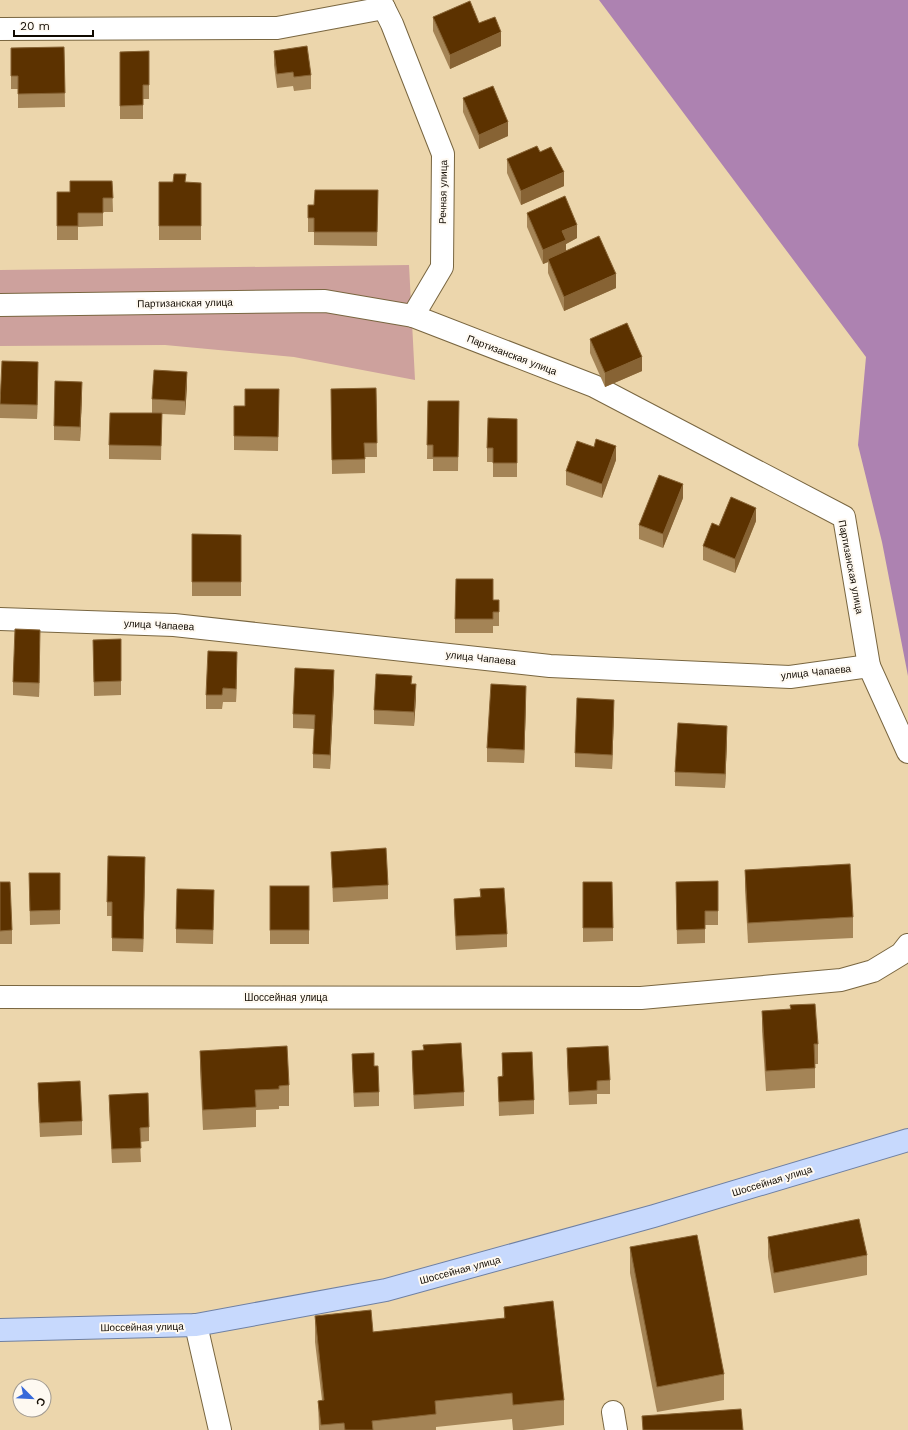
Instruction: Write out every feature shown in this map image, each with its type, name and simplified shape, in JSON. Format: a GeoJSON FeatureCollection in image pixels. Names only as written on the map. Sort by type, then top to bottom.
{"type":"FeatureCollection","features":[{"type":"Feature","properties":{"kind":"main road","name":"Шоссейная улица"},"geometry":{"type":"LineString","coordinates":[[0,1330],[196,1325],[386,1290],[654,1216],[908,1140]]}},
{"type":"Feature","properties":{"kind":"street"},"geometry":{"type":"LineString","coordinates":[[0,29],[277,28],[382,4]]}},
{"type":"Feature","properties":{"kind":"street","name":"Речная улица"},"geometry":{"type":"LineString","coordinates":[[382,4],[392,24],[443,154],[442,267],[413,316]]}},
{"type":"Feature","properties":{"kind":"street","name":"Партизанская улица"},"geometry":{"type":"LineString","coordinates":[[0,304],[325,302],[413,316],[594,386],[844,517],[869,666]]}},
{"type":"Feature","properties":{"kind":"street","name":"улица Чапаева"},"geometry":{"type":"LineString","coordinates":[[0,619],[174,624],[550,666],[790,677],[869,666]]}},
{"type":"Feature","properties":{"kind":"street"},"geometry":{"type":"LineString","coordinates":[[869,666],[908,752]]}},
{"type":"Feature","properties":{"kind":"street","name":"Шоссейная улица"},"geometry":{"type":"LineString","coordinates":[[0,997],[641,998],[841,980],[873,971],[905,950]]}},
{"type":"Feature","properties":{"kind":"street"},"geometry":{"type":"LineString","coordinates":[[196,1325],[220,1430]]}},
{"type":"Feature","properties":{"kind":"shaded area"},"geometry":{"type":"Polygon","coordinates":[[[599,0],[908,0],[908,676],[882,542],[858,445],[866,357],[599,0]]]}},
{"type":"Feature","properties":{"kind":"shaded area"},"geometry":{"type":"Polygon","coordinates":[[[409,265],[415,380],[294,357],[165,345],[0,346],[0,270],[409,265]]]}},
{"type":"Feature","properties":{"kind":"building"},"geometry":{"type":"Polygon","coordinates":[[[470,1],[479,23],[495,17],[501,32],[450,55],[433,17],[470,1]]]}},
{"type":"Feature","properties":{"kind":"building"},"geometry":{"type":"Polygon","coordinates":[[[307,46],[311,75],[294,77],[293,72],[277,74],[274,51],[307,46]]]}},
{"type":"Feature","properties":{"kind":"building"},"geometry":{"type":"Polygon","coordinates":[[[64,47],[65,93],[18,94],[18,76],[11,76],[11,48],[64,47]]]}},
{"type":"Feature","properties":{"kind":"building"},"geometry":{"type":"Polygon","coordinates":[[[149,51],[149,85],[143,85],[143,105],[120,106],[120,52],[149,51]]]}},
{"type":"Feature","properties":{"kind":"building"},"geometry":{"type":"Polygon","coordinates":[[[493,86],[508,122],[479,135],[463,98],[493,86]]]}},
{"type":"Feature","properties":{"kind":"building"},"geometry":{"type":"Polygon","coordinates":[[[537,146],[540,152],[551,147],[564,172],[521,191],[507,159],[537,146]]]}},
{"type":"Feature","properties":{"kind":"building"},"geometry":{"type":"Polygon","coordinates":[[[174,174],[186,174],[185,182],[201,183],[201,226],[159,226],[159,182],[173,182],[174,174]]]}},
{"type":"Feature","properties":{"kind":"building"},"geometry":{"type":"Polygon","coordinates":[[[70,181],[112,181],[113,198],[103,198],[103,213],[78,213],[78,226],[57,226],[57,192],[70,192],[70,181]]]}},
{"type":"Feature","properties":{"kind":"building"},"geometry":{"type":"Polygon","coordinates":[[[315,190],[378,190],[377,232],[314,232],[314,218],[308,218],[308,205],[314,205],[315,190]]]}},
{"type":"Feature","properties":{"kind":"building"},"geometry":{"type":"Polygon","coordinates":[[[565,196],[577,225],[562,231],[566,240],[543,250],[527,213],[565,196]]]}},
{"type":"Feature","properties":{"kind":"building"},"geometry":{"type":"Polygon","coordinates":[[[599,236],[616,274],[564,297],[548,259],[599,236]]]}},
{"type":"Feature","properties":{"kind":"building"},"geometry":{"type":"Polygon","coordinates":[[[627,323],[642,357],[605,373],[590,339],[627,323]]]}},
{"type":"Feature","properties":{"kind":"building"},"geometry":{"type":"Polygon","coordinates":[[[2,361],[38,362],[37,405],[0,404],[2,361]]]}},
{"type":"Feature","properties":{"kind":"building"},"geometry":{"type":"Polygon","coordinates":[[[154,370],[187,372],[185,401],[152,399],[154,370]]]}},
{"type":"Feature","properties":{"kind":"building"},"geometry":{"type":"Polygon","coordinates":[[[55,381],[82,382],[80,427],[54,426],[55,381]]]}},
{"type":"Feature","properties":{"kind":"building"},"geometry":{"type":"Polygon","coordinates":[[[376,388],[377,443],[364,443],[365,459],[332,460],[331,389],[376,388]]]}},
{"type":"Feature","properties":{"kind":"building"},"geometry":{"type":"Polygon","coordinates":[[[245,389],[279,389],[278,437],[234,436],[234,406],[245,406],[245,389]]]}},
{"type":"Feature","properties":{"kind":"building"},"geometry":{"type":"Polygon","coordinates":[[[428,401],[459,401],[458,457],[433,457],[433,445],[427,445],[428,401]]]}},
{"type":"Feature","properties":{"kind":"building"},"geometry":{"type":"Polygon","coordinates":[[[110,413],[162,413],[161,446],[109,445],[110,413]]]}},
{"type":"Feature","properties":{"kind":"building"},"geometry":{"type":"Polygon","coordinates":[[[488,418],[517,419],[517,463],[493,463],[493,448],[487,448],[488,418]]]}},
{"type":"Feature","properties":{"kind":"building"},"geometry":{"type":"Polygon","coordinates":[[[596,439],[616,446],[602,484],[566,471],[577,441],[594,447],[596,439]]]}},
{"type":"Feature","properties":{"kind":"building"},"geometry":{"type":"Polygon","coordinates":[[[659,475],[683,484],[663,534],[639,525],[659,475]]]}},
{"type":"Feature","properties":{"kind":"building"},"geometry":{"type":"Polygon","coordinates":[[[731,497],[756,508],[735,559],[703,546],[712,523],[719,526],[731,497]]]}},
{"type":"Feature","properties":{"kind":"building"},"geometry":{"type":"Polygon","coordinates":[[[192,534],[241,535],[241,582],[192,582],[192,534]]]}},
{"type":"Feature","properties":{"kind":"building"},"geometry":{"type":"Polygon","coordinates":[[[456,579],[493,579],[493,600],[499,600],[499,612],[493,612],[493,619],[455,619],[456,579]]]}},
{"type":"Feature","properties":{"kind":"building"},"geometry":{"type":"Polygon","coordinates":[[[15,629],[40,630],[39,683],[13,682],[15,629]]]}},
{"type":"Feature","properties":{"kind":"building"},"geometry":{"type":"Polygon","coordinates":[[[121,639],[121,681],[94,682],[93,640],[121,639]]]}},
{"type":"Feature","properties":{"kind":"building"},"geometry":{"type":"Polygon","coordinates":[[[208,651],[237,652],[236,689],[223,688],[222,695],[206,695],[208,651]]]}},
{"type":"Feature","properties":{"kind":"building"},"geometry":{"type":"Polygon","coordinates":[[[295,668],[334,670],[330,755],[313,754],[315,715],[293,714],[295,668]]]}},
{"type":"Feature","properties":{"kind":"building"},"geometry":{"type":"Polygon","coordinates":[[[376,674],[412,676],[411,684],[416,684],[414,712],[374,710],[376,674]]]}},
{"type":"Feature","properties":{"kind":"building"},"geometry":{"type":"Polygon","coordinates":[[[491,684],[526,686],[524,750],[487,748],[491,684]]]}},
{"type":"Feature","properties":{"kind":"building"},"geometry":{"type":"Polygon","coordinates":[[[577,698],[614,700],[612,755],[575,753],[577,698]]]}},
{"type":"Feature","properties":{"kind":"building"},"geometry":{"type":"Polygon","coordinates":[[[678,723],[727,726],[725,774],[675,772],[678,723]]]}},
{"type":"Feature","properties":{"kind":"building"},"geometry":{"type":"Polygon","coordinates":[[[386,848],[388,885],[333,888],[331,852],[386,848]]]}},
{"type":"Feature","properties":{"kind":"building"},"geometry":{"type":"Polygon","coordinates":[[[108,856],[145,857],[143,939],[112,938],[112,902],[107,902],[108,856]]]}},
{"type":"Feature","properties":{"kind":"building"},"geometry":{"type":"Polygon","coordinates":[[[850,864],[853,917],[748,923],[745,870],[850,864]]]}},
{"type":"Feature","properties":{"kind":"building"},"geometry":{"type":"Polygon","coordinates":[[[29,873],[60,873],[60,910],[30,911],[29,873]]]}},
{"type":"Feature","properties":{"kind":"building"},"geometry":{"type":"Polygon","coordinates":[[[718,881],[718,911],[705,911],[705,929],[677,930],[676,882],[718,881]]]}},
{"type":"Feature","properties":{"kind":"building"},"geometry":{"type":"Polygon","coordinates":[[[0,882],[10,882],[12,930],[0,931],[0,882]]]}},
{"type":"Feature","properties":{"kind":"building"},"geometry":{"type":"Polygon","coordinates":[[[583,882],[612,882],[613,928],[583,928],[583,882]]]}},
{"type":"Feature","properties":{"kind":"building"},"geometry":{"type":"Polygon","coordinates":[[[270,886],[309,886],[309,930],[270,930],[270,886]]]}},
{"type":"Feature","properties":{"kind":"building"},"geometry":{"type":"Polygon","coordinates":[[[504,888],[507,934],[456,936],[454,899],[481,897],[480,889],[504,888]]]}},
{"type":"Feature","properties":{"kind":"building"},"geometry":{"type":"Polygon","coordinates":[[[177,889],[214,890],[213,930],[176,929],[177,889]]]}},
{"type":"Feature","properties":{"kind":"building"},"geometry":{"type":"Polygon","coordinates":[[[815,1004],[818,1044],[814,1044],[815,1068],[766,1071],[762,1011],[791,1009],[790,1005],[815,1004]]]}},
{"type":"Feature","properties":{"kind":"building"},"geometry":{"type":"Polygon","coordinates":[[[461,1043],[464,1092],[414,1095],[412,1051],[424,1050],[423,1045],[461,1043]]]}},
{"type":"Feature","properties":{"kind":"building"},"geometry":{"type":"Polygon","coordinates":[[[287,1046],[289,1085],[279,1086],[279,1089],[255,1090],[256,1107],[203,1110],[200,1051],[287,1046]]]}},
{"type":"Feature","properties":{"kind":"building"},"geometry":{"type":"Polygon","coordinates":[[[608,1046],[610,1080],[597,1081],[597,1090],[569,1092],[567,1048],[608,1046]]]}},
{"type":"Feature","properties":{"kind":"building"},"geometry":{"type":"Polygon","coordinates":[[[532,1052],[534,1100],[499,1102],[498,1077],[503,1076],[502,1053],[532,1052]]]}},
{"type":"Feature","properties":{"kind":"building"},"geometry":{"type":"Polygon","coordinates":[[[374,1053],[374,1066],[378,1066],[379,1092],[354,1093],[352,1054],[374,1053]]]}},
{"type":"Feature","properties":{"kind":"building"},"geometry":{"type":"Polygon","coordinates":[[[80,1081],[82,1121],[40,1123],[38,1083],[80,1081]]]}},
{"type":"Feature","properties":{"kind":"building"},"geometry":{"type":"Polygon","coordinates":[[[148,1093],[149,1127],[140,1128],[141,1148],[112,1149],[109,1095],[148,1093]]]}},
{"type":"Feature","properties":{"kind":"building"},"geometry":{"type":"Polygon","coordinates":[[[859,1219],[867,1255],[774,1273],[768,1237],[859,1219]]]}},
{"type":"Feature","properties":{"kind":"building"},"geometry":{"type":"Polygon","coordinates":[[[697,1235],[724,1374],[657,1387],[630,1247],[697,1235]]]}},
{"type":"Feature","properties":{"kind":"building"},"geometry":{"type":"Polygon","coordinates":[[[553,1301],[564,1400],[513,1405],[512,1393],[435,1401],[436,1414],[372,1421],[373,1430],[345,1430],[344,1423],[321,1425],[318,1401],[324,1400],[315,1316],[371,1310],[373,1332],[505,1318],[504,1307],[553,1301]]]}},
{"type":"Feature","properties":{"kind":"building"},"geometry":{"type":"Polygon","coordinates":[[[741,1409],[743,1430],[643,1430],[642,1416],[741,1409]]]}}]}
